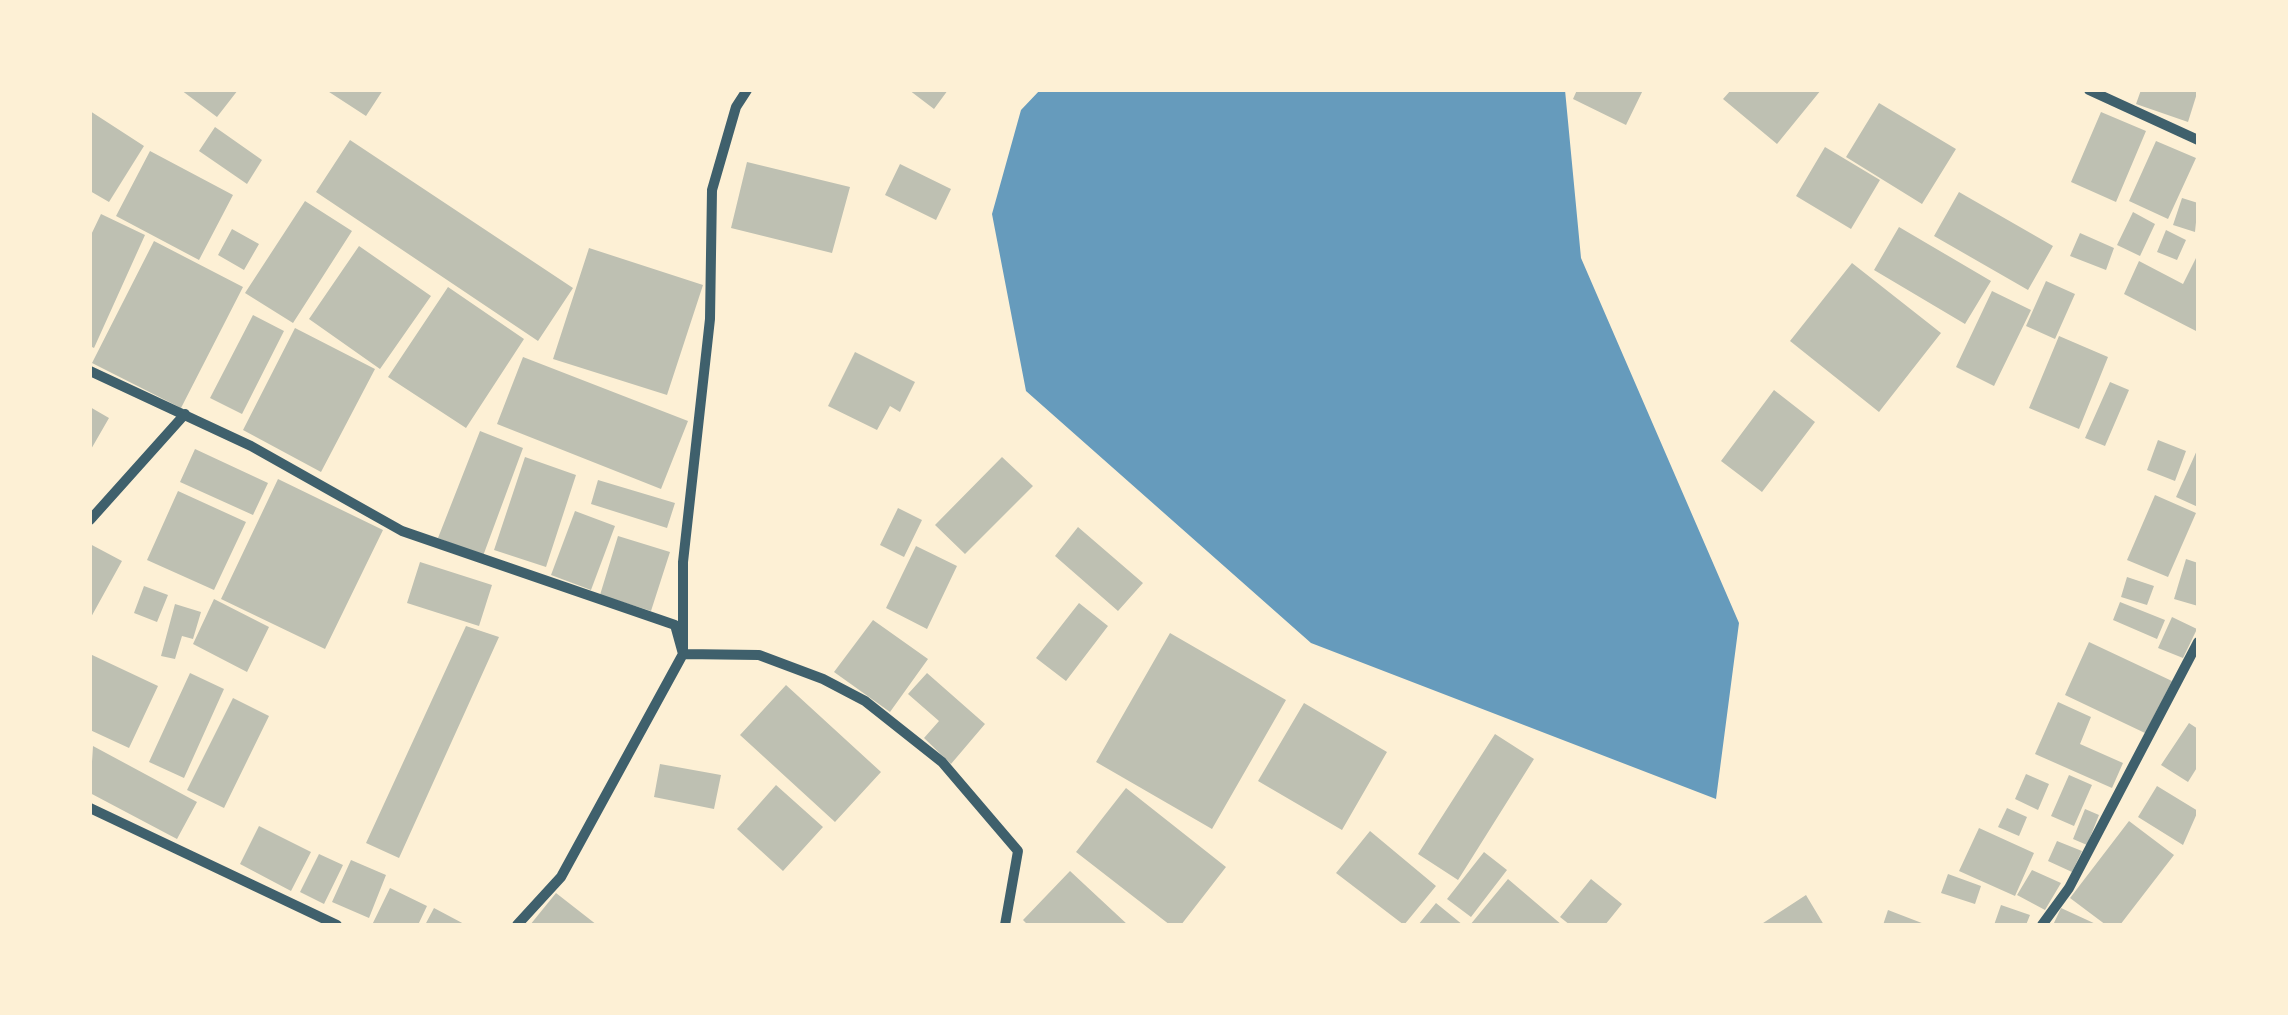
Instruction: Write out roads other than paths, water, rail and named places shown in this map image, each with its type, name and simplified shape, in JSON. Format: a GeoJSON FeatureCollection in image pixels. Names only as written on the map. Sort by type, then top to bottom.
{"type":"FeatureCollection","features":[{"type":"Feature","properties":{"kind":"street"},"geometry":{"type":"LineString","coordinates":[[516,925],[561,877],[683,654],[683,562],[710,319],[712,190],[736,106],[747,90]]}},
{"type":"Feature","properties":{"kind":"street"},"geometry":{"type":"LineString","coordinates":[[2089,90],[2198,140]]}},
{"type":"Feature","properties":{"kind":"street"},"geometry":{"type":"LineString","coordinates":[[90,371],[185,414],[402,531],[676,625],[683,654]]}},
{"type":"Feature","properties":{"kind":"street"},"geometry":{"type":"LineString","coordinates":[[90,520],[185,414]]}},
{"type":"Feature","properties":{"kind":"street"},"geometry":{"type":"LineString","coordinates":[[2042,925],[2069,888],[2198,642]]}},
{"type":"Feature","properties":{"kind":"street"},"geometry":{"type":"LineString","coordinates":[[683,654],[759,654],[824,679],[865,701],[942,762],[1018,851],[1005,925]]}},
{"type":"Feature","properties":{"kind":"street"},"geometry":{"type":"LineString","coordinates":[[90,808],[337,925]]}},
{"type":"Feature","properties":{"kind":"water"},"geometry":{"type":"Polygon","coordinates":[[[1040,90],[1565,90],[1581,258],[1739,623],[1716,799],[1311,643],[1026,391],[992,214],[1021,110],[1040,90]]]}}]}
